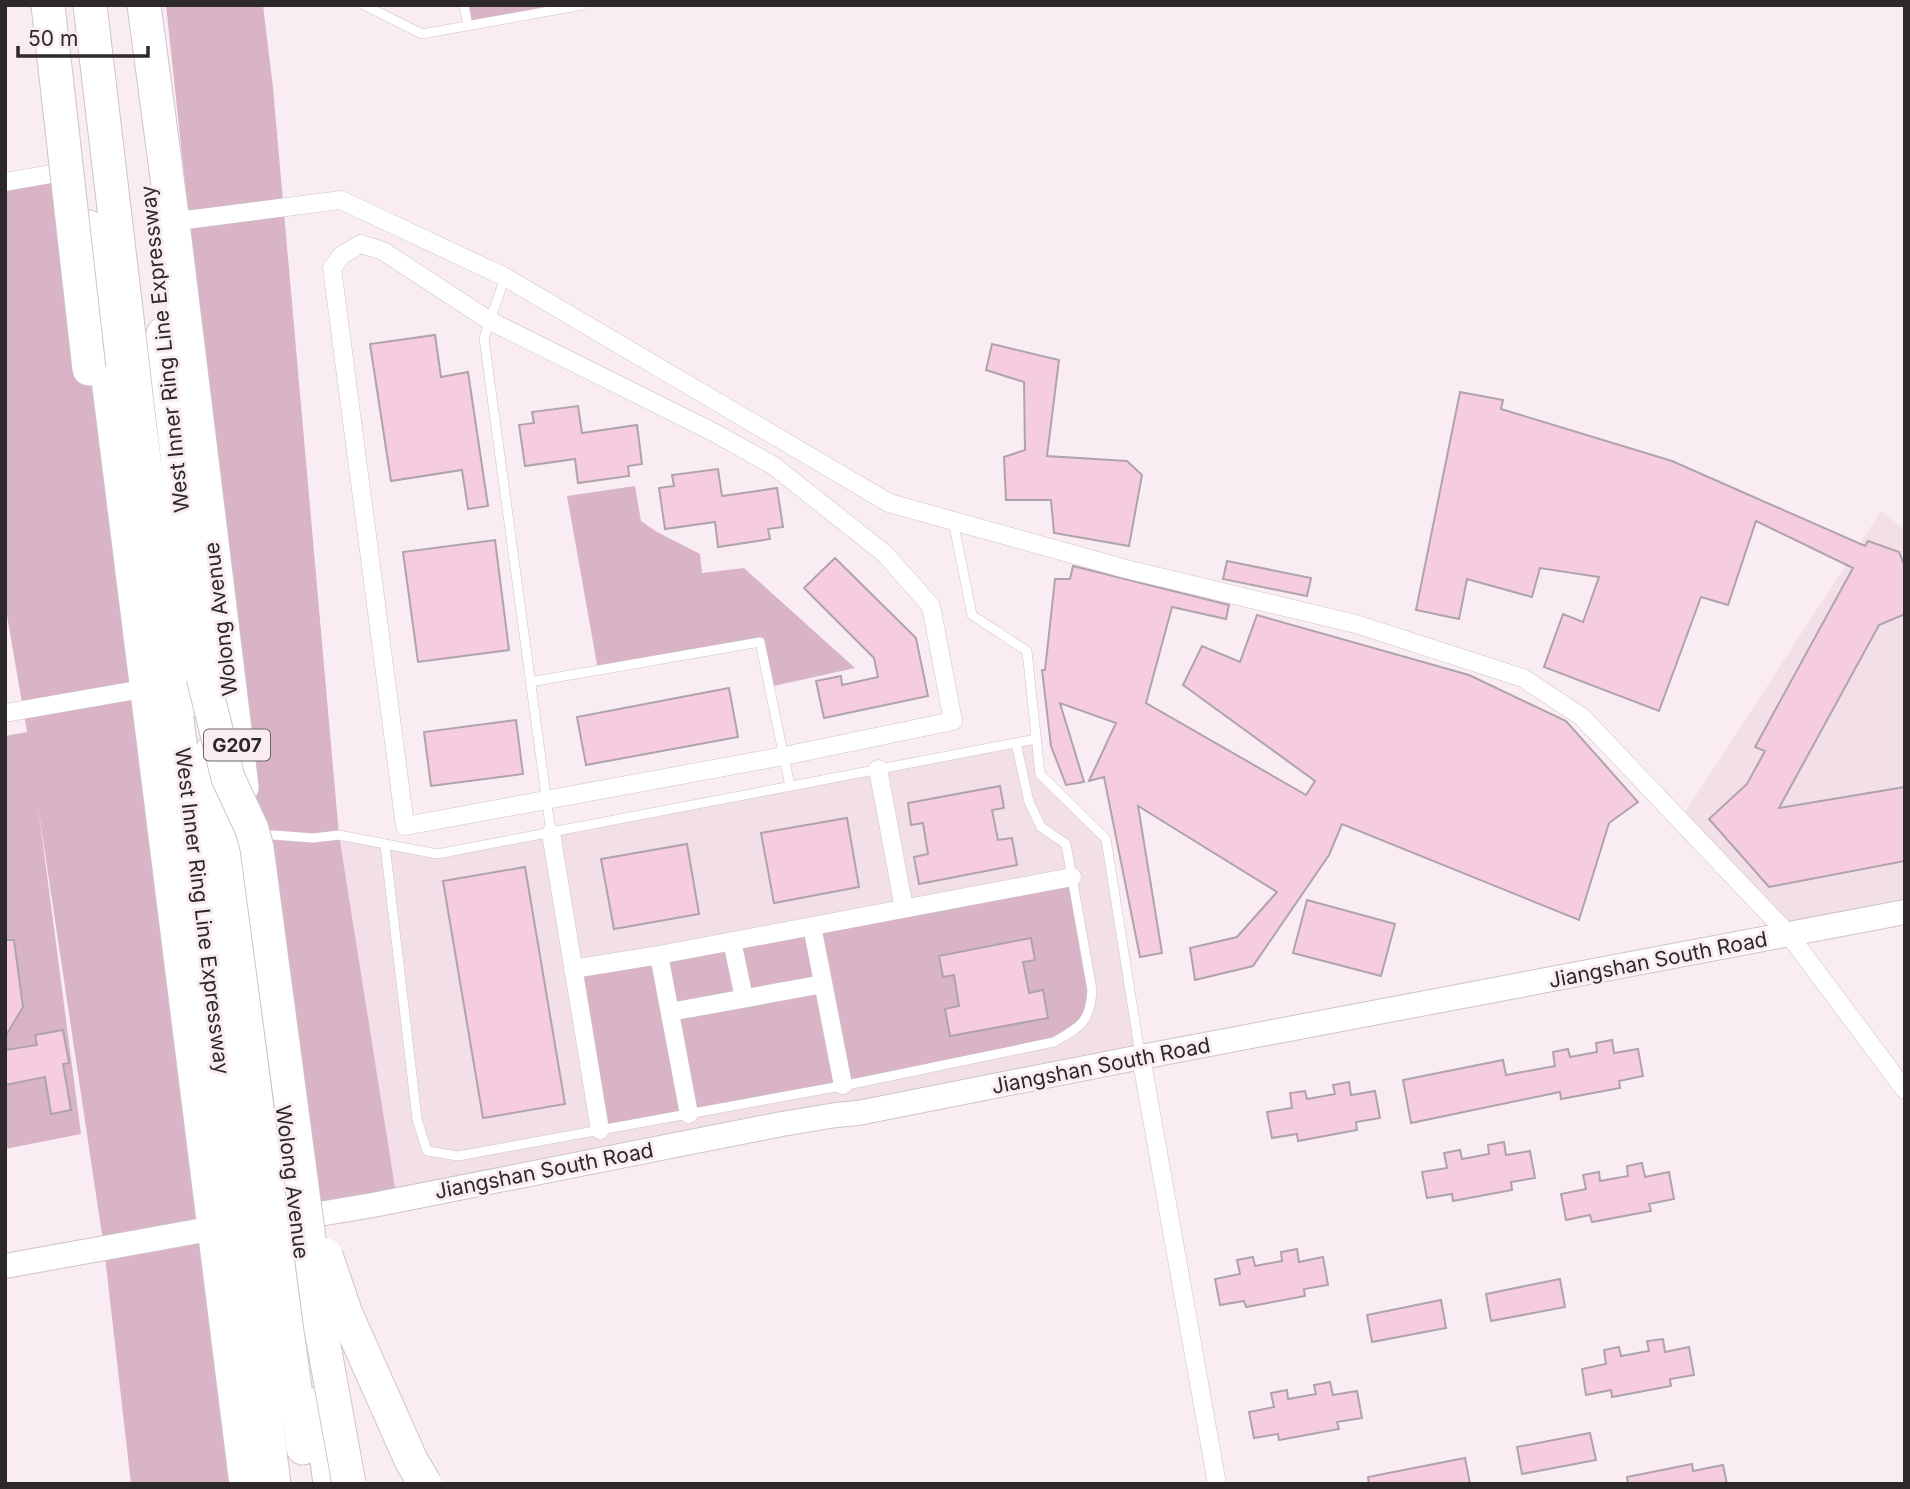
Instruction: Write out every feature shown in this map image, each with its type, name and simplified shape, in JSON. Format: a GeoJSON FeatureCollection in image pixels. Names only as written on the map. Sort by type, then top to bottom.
{"type":"FeatureCollection","features":[{"type":"Feature","properties":{"kind":"highway"},"geometry":{"type":"LineString","coordinates":[[48,5],[89,369],[100,443],[143,652]]}},
{"type":"Feature","properties":{"kind":"highway"},"geometry":{"type":"LineString","coordinates":[[64,5],[82,169],[246,1484]]}},
{"type":"Feature","properties":{"kind":"highway","name":"West Inner Ring Line Expressway"},"geometry":{"type":"LineString","coordinates":[[90,5],[139,420],[274,1484]]}},
{"type":"Feature","properties":{"kind":"highway","name":"West Inner Ring Line Expressway"},"geometry":{"type":"LineString","coordinates":[[123,5],[147,180],[203,677],[257,1113],[307,1484]]}},
{"type":"Feature","properties":{"kind":"highway","name":"Wolong Avenue"},"geometry":{"type":"LineString","coordinates":[[144,5],[330,1484]]}},
{"type":"Feature","properties":{"kind":"highway"},"geometry":{"type":"LineString","coordinates":[[159,5],[183,182],[202,461]]}},
{"type":"Feature","properties":{"kind":"highway"},"geometry":{"type":"LineString","coordinates":[[203,677],[228,778],[252,829],[257,848],[321,1329],[349,1484]]}},
{"type":"Feature","properties":{"kind":"highway"},"geometry":{"type":"LineString","coordinates":[[220,1048],[220,1187],[253,1484]]}},
{"type":"Feature","properties":{"kind":"highway"},"geometry":{"type":"LineString","coordinates":[[302,1184],[346,1314],[411,1460],[425,1484]]}},
{"type":"Feature","properties":{"kind":"street"},"geometry":{"type":"LineString","coordinates":[[5,182],[82,169]]}},
{"type":"Feature","properties":{"kind":"street"},"geometry":{"type":"LineString","coordinates":[[186,220],[341,200],[505,277],[889,503],[1126,569],[1356,624],[1523,678],[1582,717],[1789,935],[1905,1090]]}},
{"type":"Feature","properties":{"kind":"street"},"geometry":{"type":"LineString","coordinates":[[361,244],[383,251],[490,321],[713,432],[774,466],[885,554],[931,606],[953,721],[405,826],[332,268],[342,256],[361,244]]}},
{"type":"Feature","properties":{"kind":"street"},"geometry":{"type":"LineString","coordinates":[[5,713],[148,688]]}},
{"type":"Feature","properties":{"kind":"street"},"geometry":{"type":"LineString","coordinates":[[878,769],[904,908]]}},
{"type":"Feature","properties":{"kind":"street"},"geometry":{"type":"LineString","coordinates":[[551,833],[600,1130]]}},
{"type":"Feature","properties":{"kind":"street"},"geometry":{"type":"LineString","coordinates":[[573,969],[1072,877]]}},
{"type":"Feature","properties":{"kind":"street","name":"Jiangshan South Road"},"geometry":{"type":"LineString","coordinates":[[296,1217],[361,1207],[782,1124],[858,1113],[1905,912]]}},
{"type":"Feature","properties":{"kind":"street"},"geometry":{"type":"LineString","coordinates":[[812,926],[843,1085]]}},
{"type":"Feature","properties":{"kind":"street"},"geometry":{"type":"LineString","coordinates":[[732,941],[744,998]]}},
{"type":"Feature","properties":{"kind":"street"},"geometry":{"type":"LineString","coordinates":[[659,955],[689,1114]]}},
{"type":"Feature","properties":{"kind":"street"},"geometry":{"type":"LineString","coordinates":[[670,1012],[823,984]]}},
{"type":"Feature","properties":{"kind":"street"},"geometry":{"type":"LineString","coordinates":[[1141,1057],[1217,1484]]}},
{"type":"Feature","properties":{"kind":"street"},"geometry":{"type":"LineString","coordinates":[[5,1266],[215,1228]]}},
{"type":"Feature","properties":{"kind":"lane"},"geometry":{"type":"LineString","coordinates":[[364,5],[422,34],[583,5]]}},
{"type":"Feature","properties":{"kind":"lane"},"geometry":{"type":"LineString","coordinates":[[464,5],[468,26]]}},
{"type":"Feature","properties":{"kind":"lane"},"geometry":{"type":"LineString","coordinates":[[505,277],[484,338],[551,833]]}},
{"type":"Feature","properties":{"kind":"lane"},"geometry":{"type":"LineString","coordinates":[[953,521],[972,615],[1027,651],[1040,774],[1106,839],[1141,1057]]}},
{"type":"Feature","properties":{"kind":"lane"},"geometry":{"type":"LineString","coordinates":[[530,682],[760,642],[790,786]]}},
{"type":"Feature","properties":{"kind":"lane"},"geometry":{"type":"LineString","coordinates":[[248,833],[313,838],[339,835],[437,854],[1036,739]]}},
{"type":"Feature","properties":{"kind":"lane"},"geometry":{"type":"LineString","coordinates":[[385,845],[416,1119],[428,1150],[458,1156],[843,1085],[1054,1042],[1081,1026],[1091,1008],[1091,989],[1066,844],[1041,827],[1029,802],[1016,743]]}},
{"type":"Feature","properties":{"kind":"shaded area"},"geometry":{"type":"Polygon","coordinates":[[[166,5],[263,5],[273,88],[339,835],[397,1200],[296,1218],[166,5]]]}},
{"type":"Feature","properties":{"kind":"shaded area"},"geometry":{"type":"Polygon","coordinates":[[[465,5],[583,5],[468,26],[465,5]]]}},
{"type":"Feature","properties":{"kind":"shaded area"},"geometry":{"type":"Polygon","coordinates":[[[82,169],[246,1484],[131,1484],[104,1248],[38,806],[81,1134],[5,1149],[5,736],[27,732],[5,604],[5,182],[82,169]]]}},
{"type":"Feature","properties":{"kind":"shaded area"},"geometry":{"type":"Polygon","coordinates":[[[635,486],[641,521],[700,554],[702,573],[744,568],[855,668],[769,687],[760,642],[598,670],[567,496],[635,486]]]}},
{"type":"Feature","properties":{"kind":"shaded area"},"geometry":{"type":"Polygon","coordinates":[[[1881,511],[1905,530],[1905,912],[1789,935],[1680,820],[1881,511]]]}},
{"type":"Feature","properties":{"kind":"shaded area"},"geometry":{"type":"Polygon","coordinates":[[[1036,739],[1040,774],[1106,839],[1141,1057],[397,1200],[339,836],[437,854],[1036,739]]]}},
{"type":"Feature","properties":{"kind":"shaded area"},"geometry":{"type":"Polygon","coordinates":[[[1072,877],[1092,989],[1081,1026],[1054,1042],[600,1130],[573,969],[1072,877]]]}},
{"type":"Feature","properties":{"kind":"building"},"geometry":{"type":"Polygon","coordinates":[[[435,335],[441,377],[468,372],[488,506],[468,509],[462,470],[391,481],[370,344],[435,335]]]}},
{"type":"Feature","properties":{"kind":"building"},"geometry":{"type":"Polygon","coordinates":[[[992,344],[1059,360],[1047,456],[1127,461],[1142,475],[1129,546],[1054,533],[1051,500],[1006,500],[1004,457],[1025,450],[1024,382],[986,370],[992,344]]]}},
{"type":"Feature","properties":{"kind":"building"},"geometry":{"type":"Polygon","coordinates":[[[1460,392],[1503,400],[1501,409],[1672,461],[1865,546],[1868,541],[1899,552],[1905,566],[1905,614],[1879,625],[1779,808],[1905,787],[1905,861],[1769,887],[1709,819],[1747,784],[1765,751],[1755,747],[1853,568],[1756,521],[1728,605],[1701,597],[1659,711],[1544,667],[1563,614],[1583,622],[1599,577],[1540,568],[1532,597],[1467,579],[1459,619],[1416,610],[1460,392]]]}},
{"type":"Feature","properties":{"kind":"building"},"geometry":{"type":"Polygon","coordinates":[[[578,406],[582,433],[637,425],[642,464],[628,466],[629,476],[578,483],[575,459],[525,466],[519,425],[534,423],[532,412],[578,406]]]}},
{"type":"Feature","properties":{"kind":"building"},"geometry":{"type":"Polygon","coordinates":[[[718,469],[722,496],[777,488],[783,527],[768,529],[770,539],[718,547],[715,522],[665,529],[659,488],[674,486],[672,475],[718,469]]]}},
{"type":"Feature","properties":{"kind":"building"},"geometry":{"type":"Polygon","coordinates":[[[495,540],[509,650],[418,662],[403,552],[495,540]]]}},
{"type":"Feature","properties":{"kind":"building"},"geometry":{"type":"Polygon","coordinates":[[[835,558],[916,638],[928,696],[824,718],[816,681],[841,676],[842,685],[878,677],[874,658],[804,588],[835,558]]]}},
{"type":"Feature","properties":{"kind":"building"},"geometry":{"type":"Polygon","coordinates":[[[1227,561],[1311,578],[1307,596],[1223,579],[1227,561]]]}},
{"type":"Feature","properties":{"kind":"building"},"geometry":{"type":"Polygon","coordinates":[[[1073,566],[1229,605],[1226,619],[1172,607],[1146,703],[1306,795],[1315,781],[1183,685],[1202,646],[1240,662],[1257,615],[1469,675],[1566,721],[1638,802],[1609,823],[1579,920],[1342,824],[1329,855],[1253,966],[1195,980],[1190,948],[1237,937],[1277,892],[1138,806],[1162,953],[1140,957],[1104,777],[1089,781],[1116,723],[1060,703],[1084,782],[1066,785],[1051,746],[1042,670],[1045,670],[1055,579],[1070,579],[1073,566]]]}},
{"type":"Feature","properties":{"kind":"building"},"geometry":{"type":"Polygon","coordinates":[[[729,688],[738,737],[586,765],[577,717],[729,688]]]}},
{"type":"Feature","properties":{"kind":"building"},"geometry":{"type":"Polygon","coordinates":[[[516,720],[523,774],[431,786],[424,732],[516,720]]]}},
{"type":"Feature","properties":{"kind":"building"},"geometry":{"type":"Polygon","coordinates":[[[1000,786],[1004,808],[992,810],[998,840],[1012,838],[1017,865],[919,884],[914,857],[928,854],[923,823],[911,825],[908,803],[1000,786]]]}},
{"type":"Feature","properties":{"kind":"building"},"geometry":{"type":"Polygon","coordinates":[[[847,818],[859,887],[774,903],[761,833],[847,818]]]}},
{"type":"Feature","properties":{"kind":"building"},"geometry":{"type":"Polygon","coordinates":[[[687,844],[699,914],[614,929],[601,859],[687,844]]]}},
{"type":"Feature","properties":{"kind":"building"},"geometry":{"type":"Polygon","coordinates":[[[525,867],[565,1104],[483,1118],[443,881],[525,867]]]}},
{"type":"Feature","properties":{"kind":"building"},"geometry":{"type":"Polygon","coordinates":[[[1307,900],[1395,924],[1381,976],[1293,953],[1307,900]]]}},
{"type":"Feature","properties":{"kind":"building"},"geometry":{"type":"Polygon","coordinates":[[[1031,938],[1035,960],[1023,962],[1029,993],[1043,990],[1048,1018],[950,1036],[945,1009],[959,1006],[954,975],[943,977],[939,956],[1031,938]]]}},
{"type":"Feature","properties":{"kind":"building"},"geometry":{"type":"Polygon","coordinates":[[[5,940],[14,940],[23,1007],[5,1037],[5,940]]]}},
{"type":"Feature","properties":{"kind":"building"},"geometry":{"type":"Polygon","coordinates":[[[63,1030],[69,1063],[63,1064],[71,1110],[51,1114],[45,1077],[5,1085],[5,1050],[37,1045],[35,1035],[63,1030]]]}},
{"type":"Feature","properties":{"kind":"building"},"geometry":{"type":"Polygon","coordinates":[[[1612,1040],[1614,1053],[1638,1049],[1643,1076],[1619,1081],[1620,1088],[1561,1099],[1560,1092],[1411,1123],[1403,1080],[1503,1060],[1506,1075],[1555,1066],[1553,1052],[1568,1049],[1570,1057],[1597,1052],[1596,1043],[1612,1040]]]}},
{"type":"Feature","properties":{"kind":"building"},"geometry":{"type":"Polygon","coordinates":[[[1349,1082],[1351,1095],[1375,1091],[1380,1118],[1356,1122],[1357,1130],[1298,1141],[1297,1134],[1272,1138],[1267,1112],[1292,1108],[1290,1093],[1305,1091],[1307,1099],[1335,1094],[1333,1085],[1349,1082]]]}},
{"type":"Feature","properties":{"kind":"building"},"geometry":{"type":"Polygon","coordinates":[[[1504,1142],[1506,1155],[1530,1151],[1535,1178],[1511,1182],[1512,1190],[1453,1201],[1452,1194],[1427,1198],[1422,1172],[1447,1168],[1444,1153],[1460,1150],[1462,1159],[1489,1154],[1488,1145],[1504,1142]]]}},
{"type":"Feature","properties":{"kind":"building"},"geometry":{"type":"Polygon","coordinates":[[[1642,1163],[1645,1177],[1669,1172],[1674,1199],[1649,1204],[1651,1211],[1592,1222],[1590,1215],[1566,1220],[1561,1194],[1586,1189],[1583,1175],[1599,1172],[1600,1181],[1628,1176],[1627,1166],[1642,1163]]]}},
{"type":"Feature","properties":{"kind":"building"},"geometry":{"type":"Polygon","coordinates":[[[1297,1249],[1299,1262],[1323,1257],[1328,1285],[1304,1289],[1305,1296],[1246,1307],[1244,1301],[1220,1305],[1215,1279],[1240,1274],[1237,1260],[1253,1257],[1255,1266],[1282,1261],[1281,1252],[1297,1249]]]}},
{"type":"Feature","properties":{"kind":"building"},"geometry":{"type":"Polygon","coordinates":[[[1560,1279],[1565,1307],[1491,1321],[1486,1294],[1560,1279]]]}},
{"type":"Feature","properties":{"kind":"building"},"geometry":{"type":"Polygon","coordinates":[[[1441,1300],[1446,1328],[1372,1342],[1367,1315],[1441,1300]]]}},
{"type":"Feature","properties":{"kind":"building"},"geometry":{"type":"Polygon","coordinates":[[[1663,1339],[1665,1352],[1689,1347],[1694,1375],[1670,1379],[1671,1386],[1612,1397],[1611,1390],[1586,1395],[1582,1369],[1606,1364],[1604,1350],[1619,1347],[1621,1356],[1649,1351],[1647,1341],[1663,1339]]]}},
{"type":"Feature","properties":{"kind":"building"},"geometry":{"type":"Polygon","coordinates":[[[1330,1382],[1333,1395],[1357,1391],[1362,1418],[1337,1422],[1339,1429],[1279,1440],[1278,1434],[1254,1438],[1249,1412],[1274,1407],[1271,1393],[1287,1390],[1288,1399],[1316,1394],[1314,1385],[1330,1382]]]}},
{"type":"Feature","properties":{"kind":"building"},"geometry":{"type":"Polygon","coordinates":[[[1590,1433],[1596,1460],[1522,1474],[1517,1447],[1590,1433]]]}},
{"type":"Feature","properties":{"kind":"building"},"geometry":{"type":"Polygon","coordinates":[[[1465,1458],[1470,1484],[1369,1484],[1368,1477],[1465,1458]]]}},
{"type":"Feature","properties":{"kind":"building"},"geometry":{"type":"Polygon","coordinates":[[[1692,1464],[1693,1471],[1723,1465],[1727,1484],[1628,1484],[1627,1477],[1692,1464]]]}}]}
